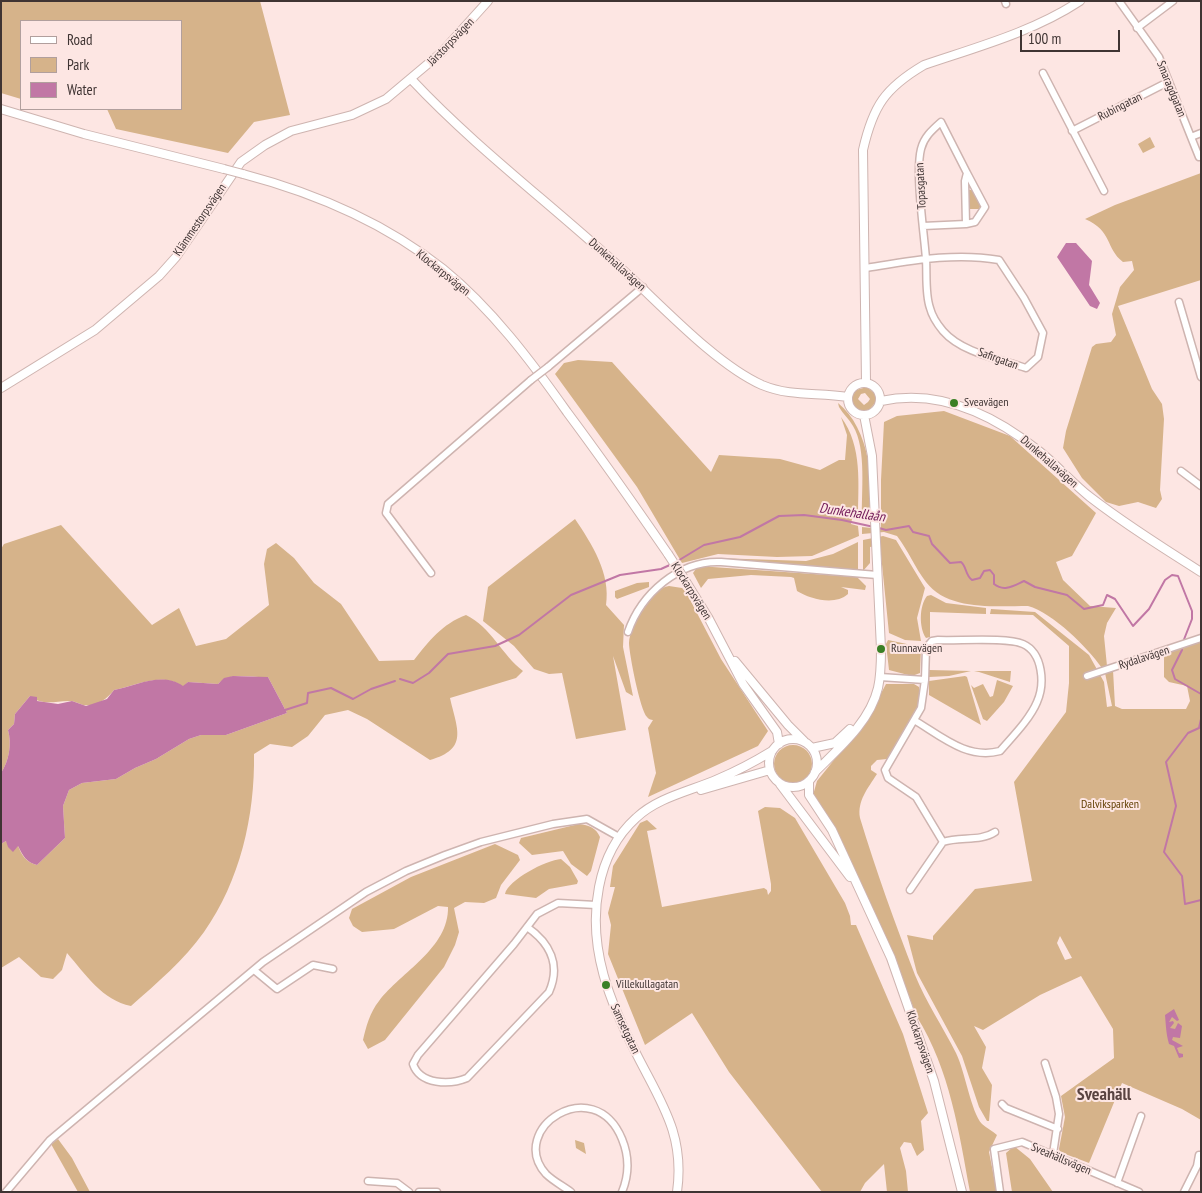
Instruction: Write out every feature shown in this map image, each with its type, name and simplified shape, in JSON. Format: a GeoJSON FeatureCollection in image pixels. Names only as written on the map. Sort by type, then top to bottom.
{"type":"FeatureCollection","features":[{"type":"Feature","properties":{"kind":"street","name":"Järstorpsvägen"},"geometry":{"type":"LineString","coordinates":[[412,80],[442,52],[488,1]]}},
{"type":"Feature","properties":{"kind":"street"},"geometry":{"type":"LineString","coordinates":[[866,382],[866,268],[862,150],[869,121],[883,96],[908,74],[924,66],[1032,27],[1060,14],[1080,1]]}},
{"type":"Feature","properties":{"kind":"street","name":"Smaragdgatan"},"geometry":{"type":"LineString","coordinates":[[1119,1],[1158,57],[1199,157]]}},
{"type":"Feature","properties":{"kind":"street"},"geometry":{"type":"LineString","coordinates":[[1137,28],[1173,1]]}},
{"type":"Feature","properties":{"kind":"street"},"geometry":{"type":"LineString","coordinates":[[1043,73],[1104,191]]}},
{"type":"Feature","properties":{"kind":"street","name":"Dunkehallavägen"},"geometry":{"type":"LineString","coordinates":[[412,80],[456,123],[643,287],[704,344],[737,370],[761,384],[786,393],[848,398]]}},
{"type":"Feature","properties":{"kind":"street","name":"Klämmestorpsvägen"},"geometry":{"type":"LineString","coordinates":[[1,388],[94,330],[159,276],[176,257],[241,162],[265,145],[291,131],[371,108],[412,80]]}},
{"type":"Feature","properties":{"kind":"street","name":"Rubingatan"},"geometry":{"type":"LineString","coordinates":[[1072,131],[1168,82]]}},
{"type":"Feature","properties":{"kind":"street","name":"Klockarpsvägen"},"geometry":{"type":"LineString","coordinates":[[1,109],[84,134],[284,185],[347,210],[406,243],[450,275],[500,325],[535,367],[668,554],[728,651]]}},
{"type":"Feature","properties":{"kind":"street","name":"Topasgatan"},"geometry":{"type":"LineString","coordinates":[[923,226],[974,222],[985,207],[941,122],[929,132],[920,151],[923,226],[926,258]]}},
{"type":"Feature","properties":{"kind":"street"},"geometry":{"type":"LineString","coordinates":[[1191,137],[1201,133]]}},
{"type":"Feature","properties":{"kind":"street"},"geometry":{"type":"LineString","coordinates":[[966,224],[965,181],[967,173]]}},
{"type":"Feature","properties":{"kind":"street","name":"Safirgatan"},"geometry":{"type":"LineString","coordinates":[[866,268],[926,258],[963,256],[999,260],[1024,298],[1043,333],[1041,348],[1032,364],[1026,368],[999,359],[964,346],[944,332],[929,308],[926,258]]}},
{"type":"Feature","properties":{"kind":"street"},"geometry":{"type":"LineString","coordinates":[[431,573],[392,522],[386,512],[388,504],[643,287]]}},
{"type":"Feature","properties":{"kind":"street"},"geometry":{"type":"LineString","coordinates":[[1179,302],[1201,377]]}},
{"type":"Feature","properties":{"kind":"street"},"geometry":{"type":"LineString","coordinates":[[866,382],[876,387],[881,400],[876,411],[864,415],[852,410],[848,398],[853,387],[866,382]]}},
{"type":"Feature","properties":{"kind":"street","name":"Dunkehallavägen"},"geometry":{"type":"LineString","coordinates":[[881,400],[903,397],[933,399],[976,410],[1011,430],[1040,452],[1081,490],[1114,515],[1201,572]]}},
{"type":"Feature","properties":{"kind":"street"},"geometry":{"type":"LineString","coordinates":[[864,415],[872,456],[875,505],[881,649],[880,677],[878,688],[866,716],[809,781],[809,795],[832,830],[864,897]]}},
{"type":"Feature","properties":{"kind":"street"},"geometry":{"type":"LineString","coordinates":[[1181,471],[1201,486]]}},
{"type":"Feature","properties":{"kind":"street"},"geometry":{"type":"LineString","coordinates":[[628,632],[633,618],[649,595],[668,579],[697,563],[721,562],[877,575]]}},
{"type":"Feature","properties":{"kind":"street","name":"Rydalavägen"},"geometry":{"type":"LineString","coordinates":[[1087,676],[1201,638]]}},
{"type":"Feature","properties":{"kind":"street"},"geometry":{"type":"LineString","coordinates":[[914,720],[969,751],[987,754],[1000,751],[1038,701],[1040,668],[1036,656],[1029,649],[1016,642],[938,640],[932,641],[926,648],[924,701],[885,770],[885,774],[916,797],[943,842]]}},
{"type":"Feature","properties":{"kind":"street"},"geometry":{"type":"LineString","coordinates":[[728,651],[743,684],[778,732],[779,744]]}},
{"type":"Feature","properties":{"kind":"street"},"geometry":{"type":"LineString","coordinates":[[728,651],[788,725],[809,746],[817,759],[815,772]]}},
{"type":"Feature","properties":{"kind":"street"},"geometry":{"type":"LineString","coordinates":[[880,677],[924,680]]}},
{"type":"Feature","properties":{"kind":"street"},"geometry":{"type":"LineString","coordinates":[[864,897],[770,770],[769,760],[772,752],[779,744],[794,739],[809,746],[835,742],[846,734],[878,688]]}},
{"type":"Feature","properties":{"kind":"street"},"geometry":{"type":"LineString","coordinates":[[668,799],[717,780],[772,752]]}},
{"type":"Feature","properties":{"kind":"street"},"geometry":{"type":"LineString","coordinates":[[668,799],[770,770]]}},
{"type":"Feature","properties":{"kind":"street"},"geometry":{"type":"LineString","coordinates":[[779,782],[794,787],[809,781]]}},
{"type":"Feature","properties":{"kind":"street","name":"Samsetgatan"},"geometry":{"type":"LineString","coordinates":[[668,799],[637,817],[620,837],[605,863],[596,904],[597,946],[606,985],[621,1024],[665,1107],[675,1131],[679,1154],[677,1192]]}},
{"type":"Feature","properties":{"kind":"street"},"geometry":{"type":"LineString","coordinates":[[6,1192],[50,1140],[254,970],[282,948],[366,892],[406,871],[445,855],[523,830],[579,819],[593,820],[620,837]]}},
{"type":"Feature","properties":{"kind":"street"},"geometry":{"type":"LineString","coordinates":[[910,890],[943,842],[962,838],[987,838],[995,832]]}},
{"type":"Feature","properties":{"kind":"street","name":"Klockarpsvägen"},"geometry":{"type":"LineString","coordinates":[[864,897],[891,958],[934,1081],[962,1192]]}},
{"type":"Feature","properties":{"kind":"street"},"geometry":{"type":"LineString","coordinates":[[527,927],[542,939],[553,957],[554,976],[549,992],[467,1078],[449,1083],[433,1081],[424,1076],[413,1064],[418,1055],[527,927],[542,910],[558,903],[596,904]]}},
{"type":"Feature","properties":{"kind":"street"},"geometry":{"type":"LineString","coordinates":[[254,970],[277,989],[313,965],[333,969]]}},
{"type":"Feature","properties":{"kind":"street"},"geometry":{"type":"LineString","coordinates":[[1044,1063],[1056,1097],[1059,1114],[1053,1154]]}},
{"type":"Feature","properties":{"kind":"street"},"geometry":{"type":"LineString","coordinates":[[1002,1104],[1058,1129]]}},
{"type":"Feature","properties":{"kind":"street"},"geometry":{"type":"LineString","coordinates":[[571,1192],[543,1169],[538,1158],[537,1144],[541,1132],[549,1120],[560,1112],[578,1107],[590,1109],[606,1116],[620,1134],[627,1162],[622,1192]]}},
{"type":"Feature","properties":{"kind":"street"},"geometry":{"type":"LineString","coordinates":[[1117,1182],[1141,1116]]}},
{"type":"Feature","properties":{"kind":"street","name":"Sveahällsvägen"},"geometry":{"type":"LineString","coordinates":[[1000,1192],[994,1149],[1022,1142],[1139,1192]]}},
{"type":"Feature","properties":{"kind":"street"},"geometry":{"type":"LineString","coordinates":[[1184,1192],[1197,1166],[1199,1155]]}},
{"type":"Feature","properties":{"kind":"street"},"geometry":{"type":"LineString","coordinates":[[368,1181],[397,1184],[409,1192]]}},
{"type":"Feature","properties":{"kind":"street"},"geometry":{"type":"LineString","coordinates":[[419,1192],[437,1192]]}},
{"type":"Feature","properties":{"kind":"green space"},"geometry":{"type":"Polygon","coordinates":[[[1,1],[260,1],[290,115],[254,122],[228,153],[116,129],[107,110],[182,110],[182,20],[20,20],[20,99],[1,93],[1,1]]]}},
{"type":"Feature","properties":{"kind":"green space"},"geometry":{"type":"Polygon","coordinates":[[[1150,137],[1155,147],[1143,153],[1138,144],[1150,137]]]}},
{"type":"Feature","properties":{"kind":"green space"},"geometry":{"type":"Polygon","coordinates":[[[1201,173],[1201,280],[1118,306],[1152,389],[1162,404],[1164,419],[1160,490],[1162,499],[1156,508],[1138,502],[1119,506],[1106,502],[1082,478],[1063,448],[1066,431],[1092,347],[1096,344],[1111,342],[1116,335],[1112,314],[1120,287],[1134,270],[1132,261],[1123,262],[1117,257],[1105,234],[1085,219],[1115,205],[1201,173]]]}},
{"type":"Feature","properties":{"kind":"green space"},"geometry":{"type":"Polygon","coordinates":[[[968,190],[975,190],[982,204],[979,209],[969,209],[968,190]]]}},
{"type":"Feature","properties":{"kind":"green space"},"geometry":{"type":"Polygon","coordinates":[[[578,360],[612,362],[711,472],[719,455],[780,459],[820,470],[839,460],[845,460],[847,435],[841,417],[853,441],[858,466],[858,519],[852,519],[851,524],[858,526],[859,536],[812,556],[777,557],[718,554],[682,563],[637,487],[555,374],[564,363],[578,360]]]}},
{"type":"Feature","properties":{"kind":"green space"},"geometry":{"type":"Polygon","coordinates":[[[867,387],[875,394],[876,402],[868,411],[860,411],[853,405],[852,397],[856,390],[867,387]],[[865,393],[861,394],[858,399],[864,405],[870,399],[865,393]]]}},
{"type":"Feature","properties":{"kind":"green space"},"geometry":{"type":"Polygon","coordinates":[[[838,403],[849,414],[857,427],[868,458],[871,491],[868,521],[862,520],[862,459],[860,447],[851,423],[838,403]]]}},
{"type":"Feature","properties":{"kind":"green space"},"geometry":{"type":"Polygon","coordinates":[[[944,411],[1010,436],[1096,513],[1072,556],[1056,562],[1063,580],[1090,606],[1116,608],[1107,623],[1104,636],[1107,666],[1102,668],[1088,650],[1069,632],[1038,610],[1028,606],[973,605],[947,598],[935,591],[926,582],[897,536],[884,532],[862,534],[862,527],[881,529],[884,422],[897,416],[944,411]]]}},
{"type":"Feature","properties":{"kind":"green space"},"geometry":{"type":"Polygon","coordinates":[[[575,519],[594,549],[603,571],[607,593],[606,605],[624,625],[623,647],[633,696],[626,692],[613,656],[626,730],[576,739],[562,673],[549,674],[534,669],[514,646],[483,621],[488,587],[575,519]]]}},
{"type":"Feature","properties":{"kind":"green space"},"geometry":{"type":"Polygon","coordinates":[[[61,525],[152,625],[179,608],[196,646],[226,639],[269,605],[264,564],[267,549],[276,543],[294,558],[314,583],[341,604],[379,661],[414,660],[443,628],[466,615],[483,627],[523,671],[516,678],[450,698],[457,728],[455,744],[451,750],[430,760],[367,719],[348,710],[325,715],[308,736],[292,747],[270,744],[254,754],[252,801],[243,847],[236,870],[217,912],[188,952],[131,1006],[111,998],[95,986],[67,953],[62,970],[53,979],[41,977],[19,957],[1,968],[1,844],[6,841],[18,846],[25,858],[37,865],[65,838],[63,806],[69,790],[82,783],[116,779],[156,759],[189,739],[201,735],[226,735],[287,713],[268,677],[235,676],[218,684],[188,682],[183,687],[167,680],[149,681],[114,690],[101,702],[92,705],[83,705],[72,701],[45,702],[30,696],[15,714],[14,724],[8,730],[9,752],[1,773],[1,549],[4,544],[61,525]]]}},
{"type":"Feature","properties":{"kind":"green space"},"geometry":{"type":"Polygon","coordinates":[[[883,536],[896,540],[925,588],[917,618],[921,641],[905,640],[889,633],[880,545],[870,547],[870,563],[863,571],[863,540],[883,536]]]}},
{"type":"Feature","properties":{"kind":"green space"},"geometry":{"type":"Polygon","coordinates":[[[858,542],[858,570],[708,560],[716,558],[806,561],[833,554],[858,542]]]}},
{"type":"Feature","properties":{"kind":"green space"},"geometry":{"type":"Polygon","coordinates":[[[698,566],[857,577],[866,586],[865,590],[841,587],[848,590],[848,594],[836,600],[815,599],[797,591],[794,578],[791,577],[751,575],[708,579],[701,588],[693,573],[698,566]]]}},
{"type":"Feature","properties":{"kind":"green space"},"geometry":{"type":"Polygon","coordinates":[[[649,582],[649,587],[617,599],[615,597],[615,591],[637,583],[649,582]]]}},
{"type":"Feature","properties":{"kind":"green space"},"geometry":{"type":"Polygon","coordinates":[[[669,586],[682,588],[686,592],[721,659],[768,731],[758,746],[648,797],[656,773],[648,728],[653,720],[647,718],[641,704],[629,643],[633,627],[643,608],[655,593],[669,586]]]}},
{"type":"Feature","properties":{"kind":"green space"},"geometry":{"type":"Polygon","coordinates":[[[931,595],[946,603],[986,608],[986,614],[930,612],[930,637],[926,638],[922,629],[921,611],[924,600],[927,596],[931,595]]]}},
{"type":"Feature","properties":{"kind":"green space","name":"Dalviksparken"},"geometry":{"type":"Polygon","coordinates":[[[991,609],[1035,612],[1089,655],[1104,682],[1107,707],[1112,706],[1105,673],[1113,670],[1115,706],[1122,709],[1186,709],[1190,701],[1187,686],[1169,682],[1164,677],[1164,654],[1201,640],[1201,1120],[1182,1109],[1122,1083],[1089,1163],[1060,1152],[1065,1117],[1061,1096],[1114,1058],[1113,1029],[1081,976],[1040,995],[983,1030],[974,1026],[986,1047],[982,1068],[992,1085],[989,1121],[987,1121],[979,1107],[962,1056],[917,973],[907,935],[933,940],[933,936],[975,889],[1032,881],[1014,782],[1066,712],[1069,683],[1069,646],[1033,615],[990,614],[991,609]],[[1060,936],[1057,943],[1065,960],[1072,958],[1060,936]]]}},
{"type":"Feature","properties":{"kind":"green space"},"geometry":{"type":"Polygon","coordinates":[[[888,640],[921,647],[920,673],[912,676],[889,670],[886,644],[888,640]]]}},
{"type":"Feature","properties":{"kind":"green space"},"geometry":{"type":"Polygon","coordinates":[[[929,670],[971,671],[949,676],[929,677],[929,670]]]}},
{"type":"Feature","properties":{"kind":"green space"},"geometry":{"type":"Polygon","coordinates":[[[974,671],[1011,671],[1010,682],[979,672],[974,671]]]}},
{"type":"Feature","properties":{"kind":"green space"},"geometry":{"type":"Polygon","coordinates":[[[967,677],[981,725],[929,695],[929,681],[967,677]]]}},
{"type":"Feature","properties":{"kind":"green space"},"geometry":{"type":"Polygon","coordinates":[[[997,680],[1013,686],[1004,702],[987,721],[983,719],[971,685],[974,688],[983,684],[990,697],[993,696],[997,680]]]}},
{"type":"Feature","properties":{"kind":"green space"},"geometry":{"type":"Polygon","coordinates":[[[886,684],[914,684],[919,687],[919,706],[887,759],[877,760],[871,766],[871,770],[877,774],[862,800],[860,818],[886,897],[915,975],[956,1053],[978,1118],[982,1124],[997,1135],[989,1152],[997,1192],[970,1192],[952,1102],[938,1058],[917,1017],[870,904],[843,849],[813,795],[817,781],[868,718],[886,684]]]}},
{"type":"Feature","properties":{"kind":"green space"},"geometry":{"type":"Polygon","coordinates":[[[793,745],[807,750],[812,764],[807,778],[793,783],[779,778],[774,764],[779,750],[793,745]]]}},
{"type":"Feature","properties":{"kind":"green space"},"geometry":{"type":"Polygon","coordinates":[[[765,807],[780,808],[795,818],[845,903],[851,925],[856,925],[903,1034],[928,1113],[921,1121],[924,1150],[917,1156],[911,1143],[904,1142],[900,1148],[906,1171],[908,1192],[887,1192],[884,1164],[865,1183],[860,1192],[822,1192],[729,1072],[692,1013],[645,1045],[608,954],[611,925],[608,913],[615,887],[610,887],[613,866],[640,823],[647,820],[657,829],[647,831],[662,907],[764,888],[767,890],[768,895],[771,891],[771,884],[758,811],[765,807]]]}},
{"type":"Feature","properties":{"kind":"green space"},"geometry":{"type":"Polygon","coordinates":[[[579,824],[592,828],[600,837],[591,871],[587,876],[571,864],[563,851],[532,855],[519,843],[521,838],[579,824]]]}},
{"type":"Feature","properties":{"kind":"green space"},"geometry":{"type":"Polygon","coordinates":[[[495,844],[518,855],[520,860],[501,885],[496,898],[484,903],[465,902],[454,908],[459,932],[444,967],[385,1040],[368,1049],[363,1040],[373,1010],[388,990],[422,959],[441,935],[446,922],[448,907],[438,906],[394,929],[362,932],[353,926],[349,918],[352,909],[411,877],[495,844]]]}},
{"type":"Feature","properties":{"kind":"green space"},"geometry":{"type":"Polygon","coordinates":[[[561,859],[570,867],[578,881],[577,884],[549,889],[536,898],[505,894],[513,883],[528,872],[546,863],[561,859]]]}},
{"type":"Feature","properties":{"kind":"green space"},"geometry":{"type":"Polygon","coordinates":[[[58,1139],[72,1158],[90,1192],[78,1192],[51,1144],[58,1139]]]}},
{"type":"Feature","properties":{"kind":"green space"},"geometry":{"type":"Polygon","coordinates":[[[575,1140],[584,1143],[586,1154],[576,1148],[575,1140]]]}},
{"type":"Feature","properties":{"kind":"green space"},"geometry":{"type":"Polygon","coordinates":[[[1014,1146],[1030,1159],[1053,1192],[1012,1192],[1006,1153],[1014,1146]]]}},
{"type":"Feature","properties":{"kind":"water"},"geometry":{"type":"Polygon","coordinates":[[[1066,243],[1076,243],[1092,261],[1089,285],[1100,303],[1097,309],[1090,306],[1057,257],[1066,243]]]}},
{"type":"Feature","properties":{"kind":"water"},"geometry":{"type":"Polygon","coordinates":[[[233,676],[268,677],[287,713],[226,735],[201,735],[189,739],[156,759],[116,779],[82,783],[69,790],[63,806],[65,838],[37,865],[25,858],[18,846],[13,852],[8,847],[6,841],[1,844],[1,773],[9,752],[8,730],[14,724],[15,714],[30,696],[37,697],[37,701],[58,704],[72,701],[86,706],[107,699],[114,690],[149,681],[166,680],[183,686],[188,682],[218,684],[224,678],[233,676]]]}},
{"type":"Feature","properties":{"kind":"water"},"geometry":{"type":"Polygon","coordinates":[[[1174,1009],[1179,1020],[1177,1021],[1172,1017],[1169,1022],[1173,1021],[1174,1023],[1170,1028],[1175,1029],[1178,1023],[1182,1026],[1180,1038],[1173,1037],[1172,1040],[1183,1046],[1177,1048],[1179,1053],[1183,1054],[1183,1057],[1179,1058],[1174,1046],[1169,1044],[1166,1030],[1165,1015],[1174,1009]]]}},
{"type":"Feature","properties":{"kind":"waterway","name":"Dunkehallaån"},"geometry":{"type":"LineString","coordinates":[[676,562],[704,545],[740,537],[779,516],[804,515],[874,527]]}},
{"type":"Feature","properties":{"kind":"waterway","name":"Dunkehallaån"},"geometry":{"type":"LineString","coordinates":[[879,528],[886,530],[909,526],[913,532],[929,536],[932,544],[950,563],[961,562],[972,580],[980,578],[984,571],[990,570],[994,575],[994,584],[1001,588],[1024,581],[1035,587],[1067,595],[1084,609],[1103,605],[1107,595],[1115,599],[1133,626],[1149,609],[1165,580],[1172,575],[1178,576],[1192,611],[1192,619],[1183,642]]}},
{"type":"Feature","properties":{"kind":"waterway","name":"Dunkehallaån"},"geometry":{"type":"LineString","coordinates":[[400,679],[413,683],[429,673],[448,654],[495,646],[519,635],[571,595],[620,575],[661,569],[672,564]]}},
{"type":"Feature","properties":{"kind":"waterway","name":"Dunkehallaån"},"geometry":{"type":"LineString","coordinates":[[1182,650],[1172,670],[1175,679],[1201,694]]}},
{"type":"Feature","properties":{"kind":"waterway","name":"Dunkehallaån"},"geometry":{"type":"LineString","coordinates":[[285,710],[307,703],[308,693],[331,688],[353,699],[371,689],[395,681]]}},
{"type":"Feature","properties":{"kind":"waterway","name":"Dunkehallaån"},"geometry":{"type":"LineString","coordinates":[[1201,719],[1199,728],[1188,733],[1166,762],[1176,806],[1164,852],[1182,876],[1185,904],[1201,900]]}},
{"type":"Feature","properties":{"kind":"place","name":"Sveavägen"},"geometry":{"type":"Point","coordinates":[954,403]}},
{"type":"Feature","properties":{"kind":"place","name":"Runnavägen"},"geometry":{"type":"Point","coordinates":[881,649]}},
{"type":"Feature","properties":{"kind":"place","name":"Villekullagatan"},"geometry":{"type":"Point","coordinates":[606,985]}},
{"type":"Feature","properties":{"kind":"district","name":"Sveahäll"},"geometry":{"type":"Point","coordinates":[1104,1095]}}]}
